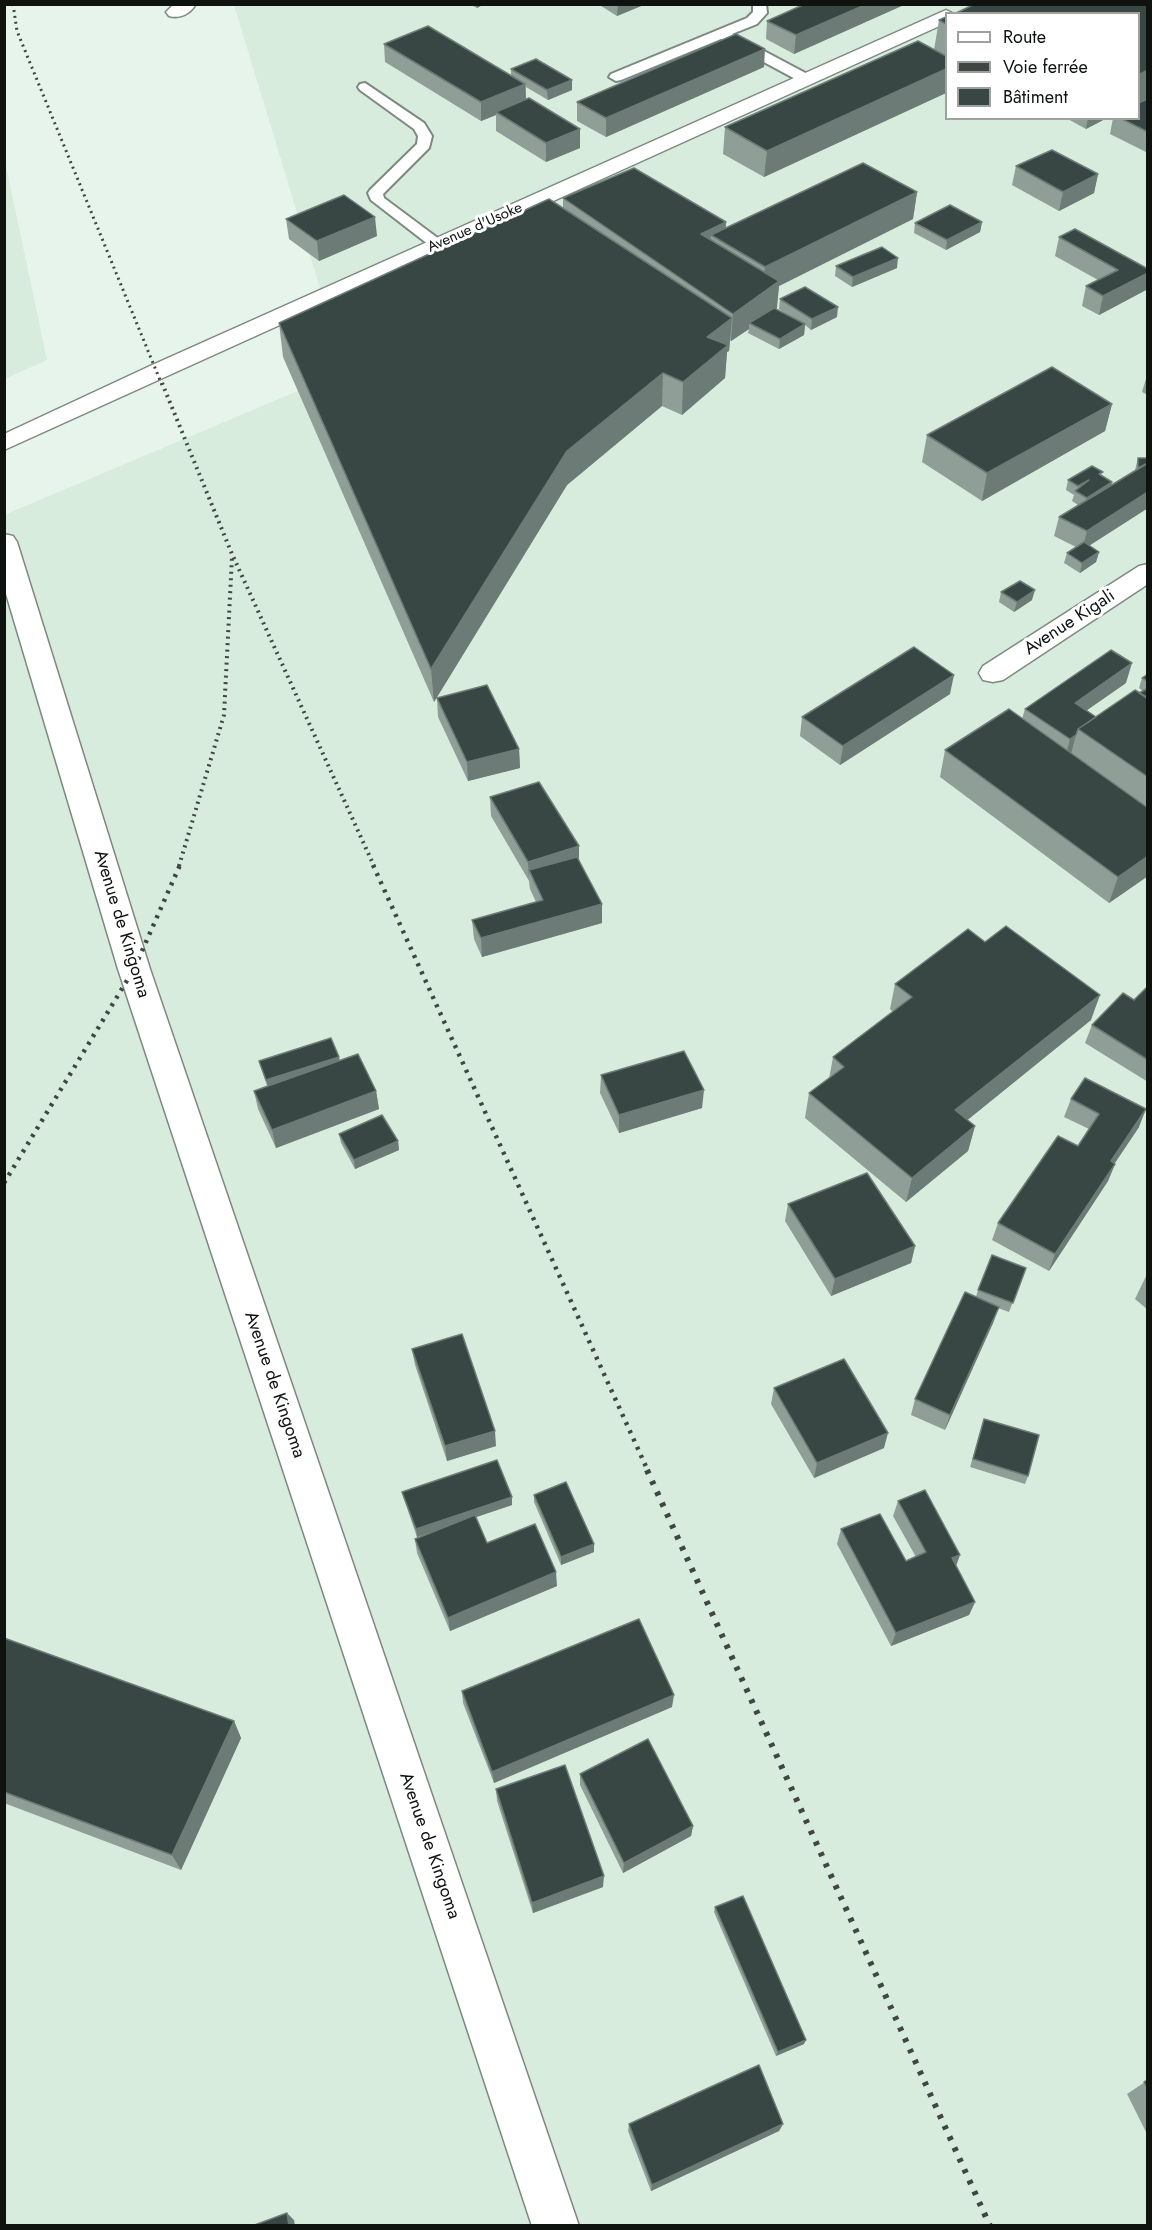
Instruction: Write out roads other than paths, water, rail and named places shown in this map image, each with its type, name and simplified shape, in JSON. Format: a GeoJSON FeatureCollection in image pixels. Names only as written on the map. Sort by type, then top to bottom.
{"type":"FeatureCollection","features":[{"type":"Feature","properties":{"kind":"street","name":"Avenue d'Usoke"},"geometry":{"type":"LineString","coordinates":[[4,443],[158,370],[945,17]]}},
{"type":"Feature","properties":{"kind":"street","name":"Avenue de Kingoma"},"geometry":{"type":"LineString","coordinates":[[4,542],[134,969],[556,2226]]}},
{"type":"Feature","properties":{"kind":"street","name":"Avenue Kigali"},"geometry":{"type":"LineString","coordinates":[[993,673],[1148,572]]}},
{"type":"Feature","properties":{"kind":"lane"},"geometry":{"type":"LineString","coordinates":[[616,77],[752,21],[760,13],[759,4]]}},
{"type":"Feature","properties":{"kind":"lane"},"geometry":{"type":"LineString","coordinates":[[722,34],[806,80]]}},
{"type":"Feature","properties":{"kind":"lane"},"geometry":{"type":"LineString","coordinates":[[364,87],[419,126],[425,136],[424,146],[375,194],[378,200],[438,245]]}},
{"type":"Feature","properties":{"kind":"railway"},"geometry":{"type":"LineString","coordinates":[[13,4],[17,31],[162,385]]}},
{"type":"Feature","properties":{"kind":"railway"},"geometry":{"type":"LineString","coordinates":[[162,383],[232,554],[374,866]]}},
{"type":"Feature","properties":{"kind":"railway"},"geometry":{"type":"LineString","coordinates":[[179,866],[224,715],[232,557]]}},
{"type":"Feature","properties":{"kind":"railway"},"geometry":{"type":"LineString","coordinates":[[4,1183],[134,969],[180,865]]}},
{"type":"Feature","properties":{"kind":"railway"},"geometry":{"type":"LineString","coordinates":[[373,865],[648,1471]]}},
{"type":"Feature","properties":{"kind":"railway"},"geometry":{"type":"LineString","coordinates":[[647,1470],[990,2226]]}}]}
